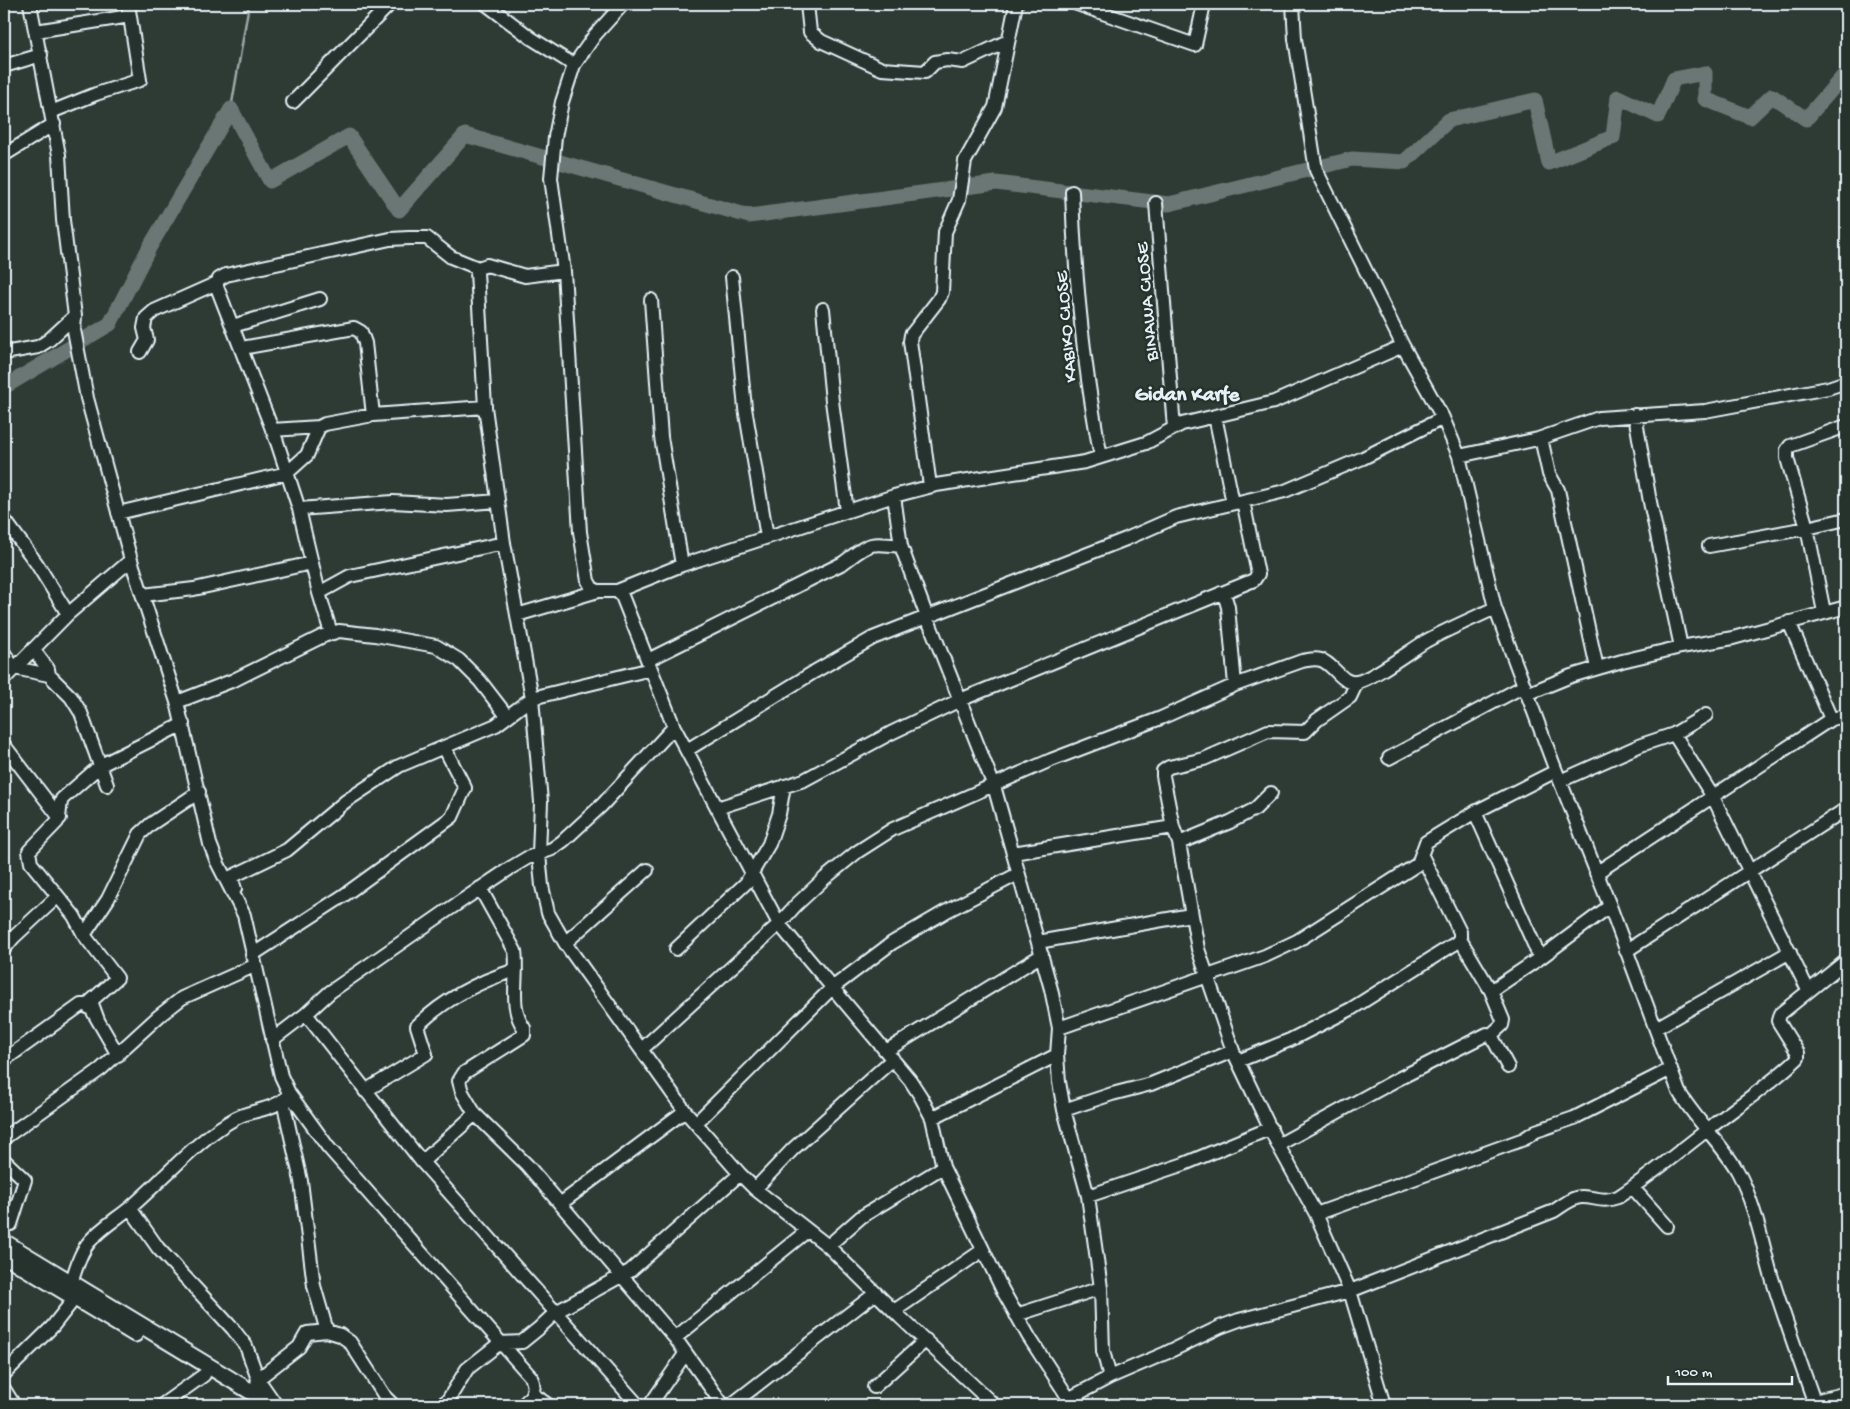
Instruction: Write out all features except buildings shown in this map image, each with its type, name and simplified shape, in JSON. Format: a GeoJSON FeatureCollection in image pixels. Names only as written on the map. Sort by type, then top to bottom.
{"type":"FeatureCollection","features":[{"type":"Feature","properties":{"kind":"highway"},"geometry":{"type":"LineString","coordinates":[[1813,1405],[1846,1396]]}},
{"type":"Feature","properties":{"kind":"main road"},"geometry":{"type":"LineString","coordinates":[[4,1242],[25,1262]]}},
{"type":"Feature","properties":{"kind":"main road"},"geometry":{"type":"LineString","coordinates":[[4,1255],[25,1262],[254,1400]]}},
{"type":"Feature","properties":{"kind":"main road"},"geometry":{"type":"LineString","coordinates":[[73,1290],[204,1375],[254,1400],[274,1405]]}},
{"type":"Feature","properties":{"kind":"street"},"geometry":{"type":"LineString","coordinates":[[30,4],[59,155],[63,220],[74,330],[87,398],[132,560],[178,702],[210,844],[244,915]]}},
{"type":"Feature","properties":{"kind":"street"},"geometry":{"type":"LineString","coordinates":[[293,102],[390,4]]}},
{"type":"Feature","properties":{"kind":"street"},"geometry":{"type":"LineString","coordinates":[[486,4],[531,38],[574,65]]}},
{"type":"Feature","properties":{"kind":"street"},"geometry":{"type":"LineString","coordinates":[[598,591],[592,588],[588,581],[580,532],[564,271],[551,178],[554,137],[562,102],[574,65],[595,35],[623,4]]}},
{"type":"Feature","properties":{"kind":"street"},"geometry":{"type":"LineString","coordinates":[[807,4],[810,32],[821,41],[882,69],[924,72],[935,62],[947,60],[963,62],[1008,41]]}},
{"type":"Feature","properties":{"kind":"street"},"geometry":{"type":"LineString","coordinates":[[930,486],[910,341],[911,335],[939,299],[942,292],[945,232],[959,200],[965,161],[994,107],[1016,4]]}},
{"type":"Feature","properties":{"kind":"street"},"geometry":{"type":"LineString","coordinates":[[1077,4],[1195,44],[1204,4]]}},
{"type":"Feature","properties":{"kind":"street"},"geometry":{"type":"LineString","coordinates":[[1293,4],[1295,39],[1316,170],[1403,346],[1443,418],[1459,456],[1495,608],[1558,776],[1610,906],[1679,1092],[1738,1173],[1751,1204],[1813,1405]]}},
{"type":"Feature","properties":{"kind":"street"},"geometry":{"type":"LineString","coordinates":[[4,155],[52,118],[96,94],[140,80],[129,10],[36,31]]}},
{"type":"Feature","properties":{"kind":"street"},"geometry":{"type":"LineString","coordinates":[[4,66],[41,56]]}},
{"type":"Feature","properties":{"kind":"street","name":"KABIKO CLOSE"},"geometry":{"type":"LineString","coordinates":[[1072,192],[1081,320],[1090,399],[1101,457]]}},
{"type":"Feature","properties":{"kind":"street","name":"BINAWA CLOSE"},"geometry":{"type":"LineString","coordinates":[[1156,203],[1174,428]]}},
{"type":"Feature","properties":{"kind":"street"},"geometry":{"type":"LineString","coordinates":[[140,352],[147,340],[144,328],[146,318],[154,311],[217,283],[219,279],[226,275],[390,239],[427,238],[451,257],[478,268],[487,265],[525,276],[564,271]]}},
{"type":"Feature","properties":{"kind":"street"},"geometry":{"type":"LineString","coordinates":[[478,268],[485,407],[504,543],[532,698],[541,802],[539,854],[542,886],[548,913],[565,943],[686,1111],[740,1174],[755,1189],[828,1246],[994,1405]]}},
{"type":"Feature","properties":{"kind":"street"},"geometry":{"type":"LineString","coordinates":[[732,277],[745,408],[767,537]]}},
{"type":"Feature","properties":{"kind":"street"},"geometry":{"type":"LineString","coordinates":[[217,283],[272,430],[299,509],[319,593],[331,633]]}},
{"type":"Feature","properties":{"kind":"street"},"geometry":{"type":"LineString","coordinates":[[233,326],[320,299]]}},
{"type":"Feature","properties":{"kind":"street"},"geometry":{"type":"LineString","coordinates":[[651,300],[661,437],[682,565]]}},
{"type":"Feature","properties":{"kind":"street"},"geometry":{"type":"LineString","coordinates":[[823,309],[832,401],[847,511]]}},
{"type":"Feature","properties":{"kind":"street"},"geometry":{"type":"LineString","coordinates":[[4,353],[38,347],[49,340],[74,316]]}},
{"type":"Feature","properties":{"kind":"street"},"geometry":{"type":"LineString","coordinates":[[242,348],[354,328],[361,332],[365,343],[373,415]]}},
{"type":"Feature","properties":{"kind":"street"},"geometry":{"type":"LineString","coordinates":[[517,615],[598,591],[617,591],[682,565],[930,486],[1085,462],[1146,443],[1182,424],[1274,402],[1403,346]]}},
{"type":"Feature","properties":{"kind":"street"},"geometry":{"type":"LineString","coordinates":[[1459,456],[1540,438],[1599,418],[1705,411],[1828,388],[1846,382]]}},
{"type":"Feature","properties":{"kind":"street"},"geometry":{"type":"LineString","coordinates":[[272,430],[319,427],[325,424],[373,415],[485,407]]}},
{"type":"Feature","properties":{"kind":"street"},"geometry":{"type":"LineString","coordinates":[[718,808],[804,780],[891,733],[960,700],[1254,580],[1258,574],[1215,416]]}},
{"type":"Feature","properties":{"kind":"street"},"geometry":{"type":"LineString","coordinates":[[1635,416],[1650,502],[1681,647]]}},
{"type":"Feature","properties":{"kind":"street"},"geometry":{"type":"LineString","coordinates":[[687,750],[873,638],[1126,539],[1176,516],[1285,491],[1363,458],[1443,418]]}},
{"type":"Feature","properties":{"kind":"street"},"geometry":{"type":"LineString","coordinates":[[1824,612],[1807,528],[1787,458],[1787,450],[1790,446],[1846,426]]}},
{"type":"Feature","properties":{"kind":"street"},"geometry":{"type":"LineString","coordinates":[[118,513],[287,473],[307,455],[319,427]]}},
{"type":"Feature","properties":{"kind":"street"},"geometry":{"type":"LineString","coordinates":[[1540,438],[1549,474],[1558,490],[1598,668]]}},
{"type":"Feature","properties":{"kind":"street"},"geometry":{"type":"LineString","coordinates":[[894,496],[901,546],[994,786],[1052,989],[1059,1028],[1058,1082],[1088,1196],[1101,1288],[1103,1351],[1110,1377]]}},
{"type":"Feature","properties":{"kind":"street"},"geometry":{"type":"LineString","coordinates":[[299,509],[393,502],[447,505],[498,501]]}},
{"type":"Feature","properties":{"kind":"street"},"geometry":{"type":"LineString","coordinates":[[4,519],[43,572],[68,614]]}},
{"type":"Feature","properties":{"kind":"street"},"geometry":{"type":"LineString","coordinates":[[1709,546],[1846,519]]}},
{"type":"Feature","properties":{"kind":"street"},"geometry":{"type":"LineString","coordinates":[[319,593],[350,576],[504,543]]}},
{"type":"Feature","properties":{"kind":"street"},"geometry":{"type":"LineString","coordinates":[[327,1331],[314,1286],[301,1181],[286,1097],[253,961],[244,915],[231,877],[287,850],[346,801],[399,766],[496,725],[532,698],[649,665],[843,563],[868,545],[901,546]]}},
{"type":"Feature","properties":{"kind":"street"},"geometry":{"type":"LineString","coordinates":[[4,678],[68,614],[132,560]]}},
{"type":"Feature","properties":{"kind":"street"},"geometry":{"type":"LineString","coordinates":[[143,595],[194,588],[312,563]]}},
{"type":"Feature","properties":{"kind":"street"},"geometry":{"type":"LineString","coordinates":[[617,591],[622,596],[674,727],[718,808],[751,875],[779,924],[910,1080],[921,1097],[932,1118],[943,1167],[983,1250],[1016,1315],[1071,1402],[1110,1377],[1220,1327],[1239,1320],[1350,1291],[1554,1211],[1572,1199],[1582,1197],[1608,1200],[1618,1197],[1633,1188],[1707,1129],[1762,1089],[1798,1058],[1798,1053],[1778,1021],[1780,1014],[1808,990],[1844,967]]}},
{"type":"Feature","properties":{"kind":"street"},"geometry":{"type":"LineString","coordinates":[[1221,593],[1228,606],[1235,685]]}},
{"type":"Feature","properties":{"kind":"street"},"geometry":{"type":"LineString","coordinates":[[1389,758],[1526,690],[1598,668],[1681,647],[1733,638],[1846,607]]}},
{"type":"Feature","properties":{"kind":"street"},"geometry":{"type":"LineString","coordinates":[[642,1049],[779,924],[825,878],[857,852],[894,829],[1051,760],[1160,718],[1235,685],[1302,661],[1314,659],[1323,661],[1349,682],[1357,682],[1426,641],[1495,608]]}},
{"type":"Feature","properties":{"kind":"street"},"geometry":{"type":"LineString","coordinates":[[1789,622],[1831,719]]}},
{"type":"Feature","properties":{"kind":"street"},"geometry":{"type":"LineString","coordinates":[[178,702],[234,680],[331,633],[339,631],[375,635],[436,646],[459,660],[480,681],[507,716]]}},
{"type":"Feature","properties":{"kind":"street"},"geometry":{"type":"LineString","coordinates":[[33,649],[48,669],[49,675],[71,698],[81,712],[107,785]]}},
{"type":"Feature","properties":{"kind":"street"},"geometry":{"type":"LineString","coordinates":[[4,653],[14,668],[49,675]]}},
{"type":"Feature","properties":{"kind":"street"},"geometry":{"type":"LineString","coordinates":[[1357,682],[1350,697],[1317,720],[1305,732],[1268,731],[1204,759],[1169,767],[1164,771],[1163,776],[1173,827],[1179,843],[1198,950],[1207,977],[1236,1056],[1278,1144],[1316,1214],[1350,1291],[1384,1405]]}},
{"type":"Feature","properties":{"kind":"street"},"geometry":{"type":"LineString","coordinates":[[1059,1028],[1265,956],[1297,940],[1418,864],[1426,842],[1475,812],[1558,776],[1674,734],[1706,715]]}},
{"type":"Feature","properties":{"kind":"street"},"geometry":{"type":"LineString","coordinates":[[1596,873],[1831,719],[1846,716]]}},
{"type":"Feature","properties":{"kind":"street"},"geometry":{"type":"LineString","coordinates":[[98,1020],[91,1001],[117,978],[84,935],[74,916],[31,864],[29,851],[60,818],[62,799],[101,765],[183,724]]}},
{"type":"Feature","properties":{"kind":"street"},"geometry":{"type":"LineString","coordinates":[[272,1040],[306,1014],[330,992],[480,888],[527,858],[552,849],[563,841],[595,811],[674,727]]}},
{"type":"Feature","properties":{"kind":"street"},"geometry":{"type":"LineString","coordinates":[[1674,734],[1713,798],[1808,990]]}},
{"type":"Feature","properties":{"kind":"street"},"geometry":{"type":"LineString","coordinates":[[4,745],[60,818]]}},
{"type":"Feature","properties":{"kind":"street"},"geometry":{"type":"LineString","coordinates":[[4,1138],[101,1069],[159,1016],[182,998],[253,961],[452,817],[465,788],[444,747]]}},
{"type":"Feature","properties":{"kind":"street"},"geometry":{"type":"LineString","coordinates":[[676,949],[738,892],[751,875],[769,844],[784,786]]}},
{"type":"Feature","properties":{"kind":"street"},"geometry":{"type":"LineString","coordinates":[[84,935],[108,899],[140,834],[151,824],[199,792]]}},
{"type":"Feature","properties":{"kind":"street"},"geometry":{"type":"LineString","coordinates":[[1179,843],[1256,809],[1271,793]]}},
{"type":"Feature","properties":{"kind":"street"},"geometry":{"type":"LineString","coordinates":[[1626,951],[1846,809]]}},
{"type":"Feature","properties":{"kind":"street"},"geometry":{"type":"LineString","coordinates":[[1475,812],[1540,958]]}},
{"type":"Feature","properties":{"kind":"street"},"geometry":{"type":"LineString","coordinates":[[1013,853],[1173,827]]}},
{"type":"Feature","properties":{"kind":"street"},"geometry":{"type":"LineString","coordinates":[[1278,1144],[1398,1078],[1491,1034],[1502,1025],[1503,1020],[1491,991],[1460,939],[1460,932],[1422,856]]}},
{"type":"Feature","properties":{"kind":"street"},"geometry":{"type":"LineString","coordinates":[[565,943],[647,870]]}},
{"type":"Feature","properties":{"kind":"street"},"geometry":{"type":"LineString","coordinates":[[696,1123],[832,988],[892,943],[1018,874]]}},
{"type":"Feature","properties":{"kind":"street"},"geometry":{"type":"LineString","coordinates":[[480,888],[513,946],[517,959],[515,988],[518,1020],[524,1028],[524,1036],[464,1073],[459,1081],[462,1092],[475,1114],[527,1165],[675,1338],[724,1405]]}},
{"type":"Feature","properties":{"kind":"street"},"geometry":{"type":"LineString","coordinates":[[4,949],[14,937],[58,897]]}},
{"type":"Feature","properties":{"kind":"street"},"geometry":{"type":"LineString","coordinates":[[1491,991],[1540,958],[1610,906]]}},
{"type":"Feature","properties":{"kind":"street"},"geometry":{"type":"LineString","coordinates":[[1038,942],[1191,915]]}},
{"type":"Feature","properties":{"kind":"street"},"geometry":{"type":"LineString","coordinates":[[1064,1110],[1290,1040],[1351,1009],[1460,939]]}},
{"type":"Feature","properties":{"kind":"street"},"geometry":{"type":"LineString","coordinates":[[1656,1028],[1790,952]]}},
{"type":"Feature","properties":{"kind":"street"},"geometry":{"type":"LineString","coordinates":[[755,1189],[889,1055],[1042,955]]}},
{"type":"Feature","properties":{"kind":"street"},"geometry":{"type":"LineString","coordinates":[[365,1091],[426,1054],[417,1026],[432,1011],[475,986],[516,970]]}},
{"type":"Feature","properties":{"kind":"street"},"geometry":{"type":"LineString","coordinates":[[4,1060],[81,1005],[86,1005],[92,1010],[118,1055]]}},
{"type":"Feature","properties":{"kind":"street"},"geometry":{"type":"LineString","coordinates":[[306,1014],[422,1162],[638,1405]]}},
{"type":"Feature","properties":{"kind":"street"},"geometry":{"type":"LineString","coordinates":[[1491,1034],[1508,1067]]}},
{"type":"Feature","properties":{"kind":"street"},"geometry":{"type":"LineString","coordinates":[[932,1118],[1057,1055]]}},
{"type":"Feature","properties":{"kind":"street"},"geometry":{"type":"LineString","coordinates":[[1316,1214],[1524,1139],[1536,1131],[1574,1118],[1671,1069]]}},
{"type":"Feature","properties":{"kind":"street"},"geometry":{"type":"LineString","coordinates":[[4,1374],[52,1327],[73,1290],[84,1250],[89,1242],[130,1208],[210,1135],[238,1117],[262,1110],[286,1097]]}},
{"type":"Feature","properties":{"kind":"street"},"geometry":{"type":"LineString","coordinates":[[286,1097],[531,1377],[534,1388],[533,1394],[523,1405]]}},
{"type":"Feature","properties":{"kind":"street"},"geometry":{"type":"LineString","coordinates":[[560,1204],[686,1111]]}},
{"type":"Feature","properties":{"kind":"street"},"geometry":{"type":"LineString","coordinates":[[422,1162],[475,1114]]}},
{"type":"Feature","properties":{"kind":"street"},"geometry":{"type":"LineString","coordinates":[[1088,1196],[1184,1164],[1271,1128]]}},
{"type":"Feature","properties":{"kind":"street"},"geometry":{"type":"LineString","coordinates":[[4,1160],[25,1180],[11,1224],[4,1223]]}},
{"type":"Feature","properties":{"kind":"street"},"geometry":{"type":"LineString","coordinates":[[828,1246],[861,1217],[943,1167]]}},
{"type":"Feature","properties":{"kind":"street"},"geometry":{"type":"LineString","coordinates":[[441,1405],[448,1400],[467,1370],[500,1342],[522,1342],[556,1312],[630,1271],[740,1174]]}},
{"type":"Feature","properties":{"kind":"street"},"geometry":{"type":"LineString","coordinates":[[1633,1188],[1667,1226]]}},
{"type":"Feature","properties":{"kind":"street"},"geometry":{"type":"LineString","coordinates":[[130,1208],[158,1248],[233,1329],[246,1346],[258,1379],[274,1405]]}},
{"type":"Feature","properties":{"kind":"street"},"geometry":{"type":"LineString","coordinates":[[675,1338],[807,1231]]}},
{"type":"Feature","properties":{"kind":"street"},"geometry":{"type":"LineString","coordinates":[[894,1311],[983,1250]]}},
{"type":"Feature","properties":{"kind":"street"},"geometry":{"type":"LineString","coordinates":[[1016,1315],[1101,1288]]}},
{"type":"Feature","properties":{"kind":"street"},"geometry":{"type":"LineString","coordinates":[[731,1405],[876,1293]]}},
{"type":"Feature","properties":{"kind":"street"},"geometry":{"type":"LineString","coordinates":[[254,1400],[258,1379],[299,1347],[307,1333],[327,1331],[340,1335],[350,1342],[386,1398],[393,1405]]}},
{"type":"Feature","properties":{"kind":"street"},"geometry":{"type":"LineString","coordinates":[[874,1388],[926,1340]]}},
{"type":"Feature","properties":{"kind":"street"},"geometry":{"type":"LineString","coordinates":[[650,1405],[685,1354]]}},
{"type":"Feature","properties":{"kind":"street"},"geometry":{"type":"LineString","coordinates":[[162,1405],[204,1375]]}},
{"type":"Feature","properties":{"kind":"street"},"geometry":{"type":"LineString","coordinates":[[4,1389],[14,1405]]}},
{"type":"Feature","properties":{"kind":"street"},"geometry":{"type":"LineString","coordinates":[[533,1394],[548,1405]]}},
{"type":"Feature","properties":{"kind":"waterway"},"geometry":{"type":"LineString","coordinates":[[231,109],[249,4]]}},
{"type":"Feature","properties":{"kind":"waterway"},"geometry":{"type":"LineString","coordinates":[[4,387],[110,324],[149,248],[231,109],[270,181],[349,136],[399,210],[465,135],[749,216],[996,183],[1169,204],[1352,159],[1404,162],[1449,120],[1535,100],[1549,163],[1613,137],[1618,97],[1658,116],[1674,79],[1705,73],[1705,99],[1750,117],[1772,96],[1806,119],[1846,73]]}},
{"type":"Feature","properties":{"kind":"district","name":"Gidan Karfe"},"geometry":{"type":"Point","coordinates":[1187,393]}}]}
